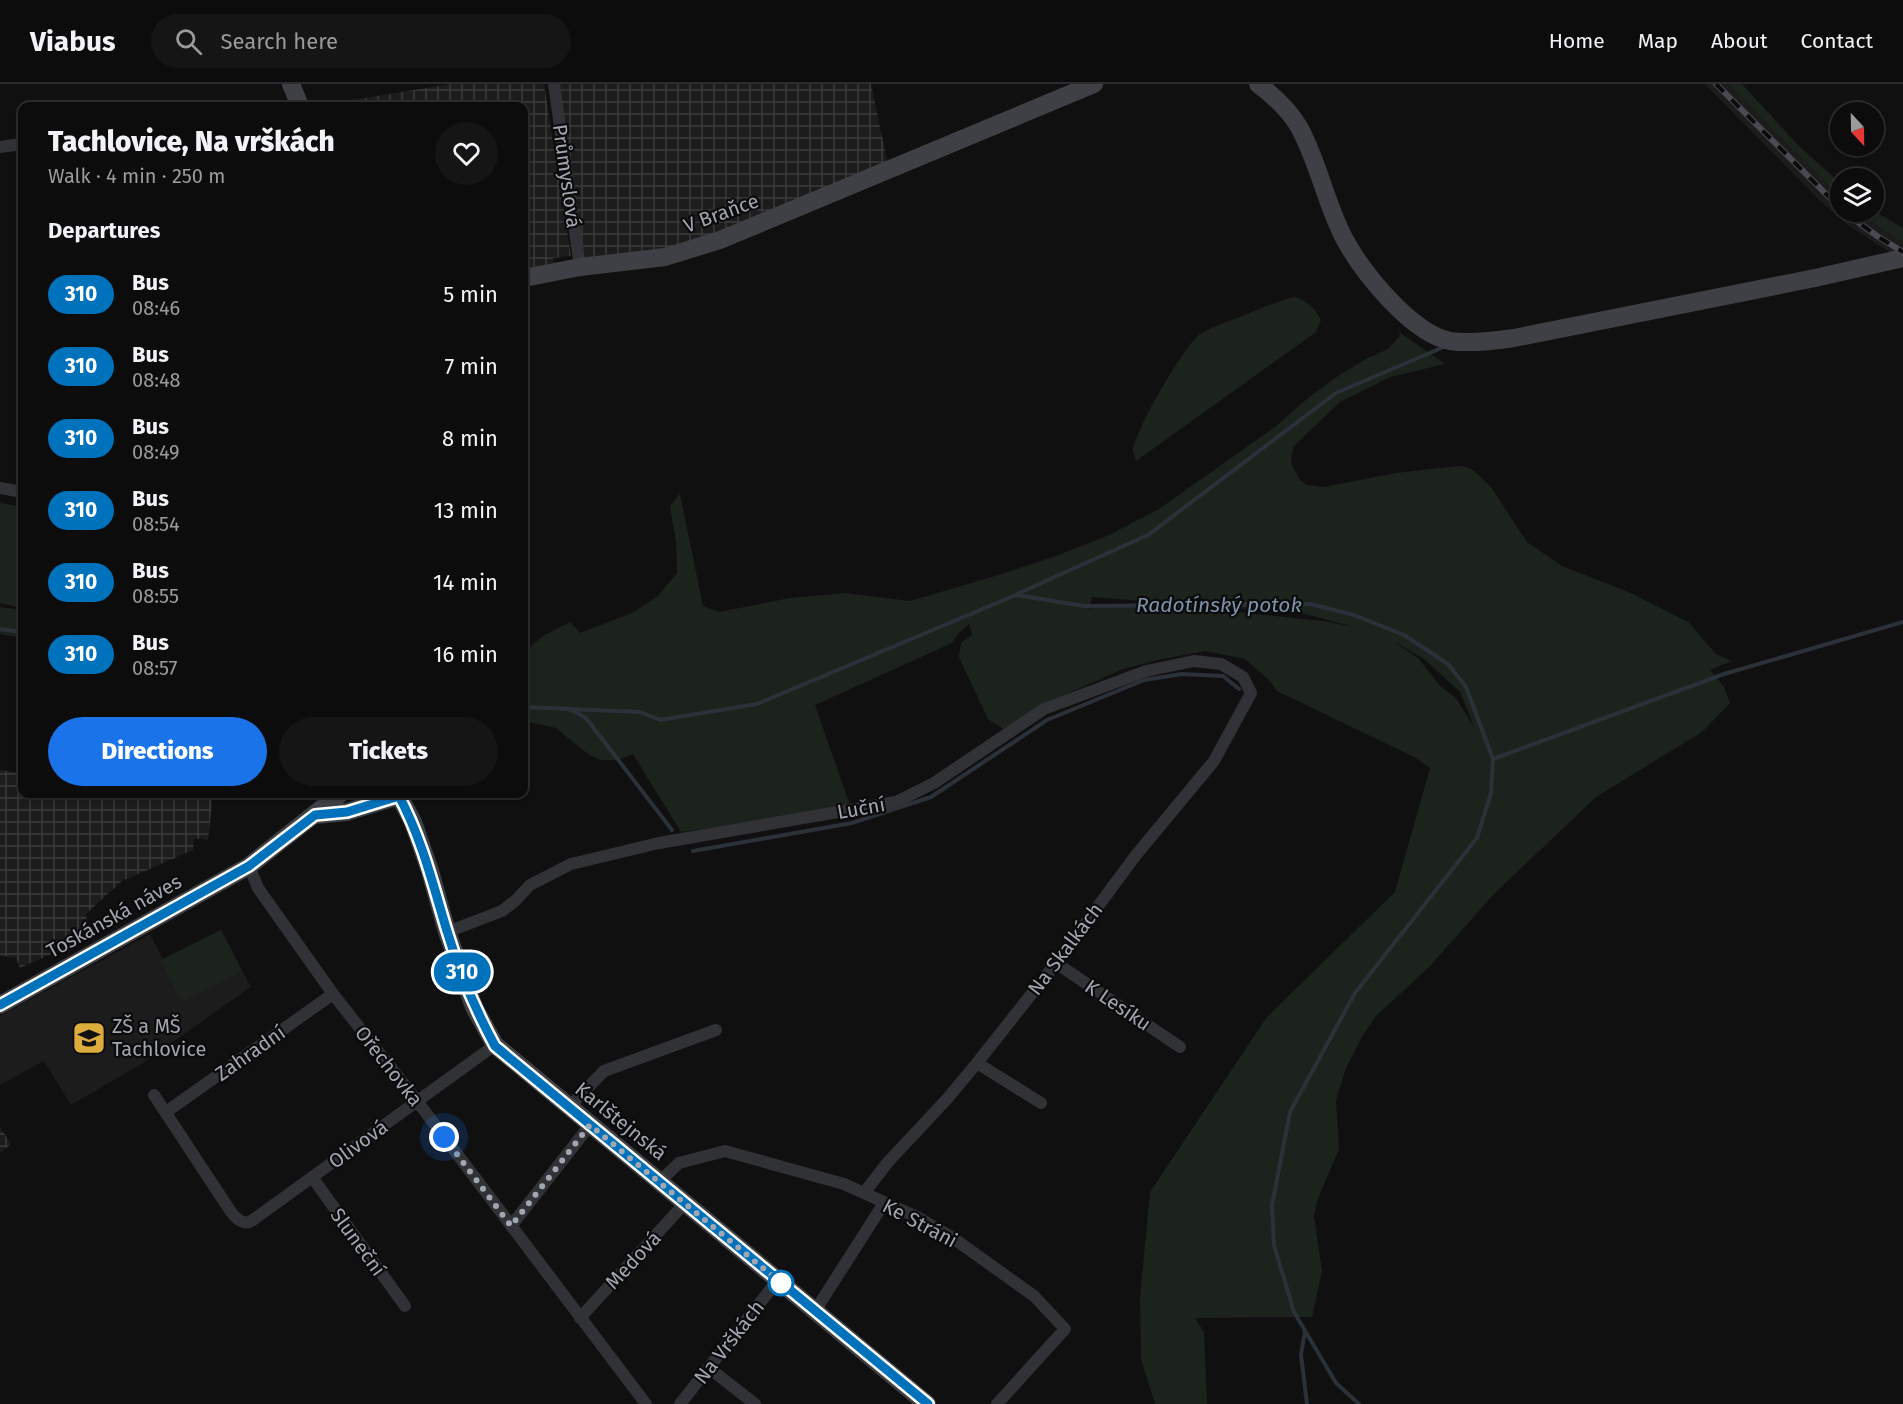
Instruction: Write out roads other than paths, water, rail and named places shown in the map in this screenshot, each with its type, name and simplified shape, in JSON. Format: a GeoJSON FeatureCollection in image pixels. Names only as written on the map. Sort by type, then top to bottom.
{"type":"FeatureCollection","features":[{"type":"Feature","properties":{"kind":"street"},"geometry":{"type":"LineString","coordinates":[[291,84],[298,102]]}},
{"type":"Feature","properties":{"kind":"street","name":"Průmyslová"},"geometry":{"type":"LineString","coordinates":[[554,84],[580,267]]}},
{"type":"Feature","properties":{"kind":"street","name":"V Braňce"},"geometry":{"type":"LineString","coordinates":[[528,277],[580,267],[665,257],[720,240],[1094,84]]}},
{"type":"Feature","properties":{"kind":"street"},"geometry":{"type":"LineString","coordinates":[[1258,84],[1279,100],[1299,127],[1344,238],[1378,288],[1404,315],[1430,333],[1450,341],[1483,342],[1514,338],[1815,278],[1903,258]]}},
{"type":"Feature","properties":{"kind":"street"},"geometry":{"type":"LineString","coordinates":[[0,147],[18,145]]}},
{"type":"Feature","properties":{"kind":"street"},"geometry":{"type":"LineString","coordinates":[[0,488],[18,491]]}},
{"type":"Feature","properties":{"kind":"street","name":"Luční"},"geometry":{"type":"LineString","coordinates":[[447,932],[502,911],[530,885],[571,864],[659,843],[896,802],[934,783],[1044,709],[1146,671],[1194,661],[1221,664],[1244,677],[1251,693]]}},
{"type":"Feature","properties":{"kind":"street","name":"Na Skalkách"},"geometry":{"type":"LineString","coordinates":[[864,1193],[888,1162],[947,1099],[1056,963],[1136,855],[1214,761],[1251,693]]}},
{"type":"Feature","properties":{"kind":"street","name":"Toskánská náves"},"geometry":{"type":"LineString","coordinates":[[0,1005],[249,866],[335,798]]}},
{"type":"Feature","properties":{"kind":"street"},"geometry":{"type":"LineString","coordinates":[[315,815],[347,812],[390,798]]}},
{"type":"Feature","properties":{"kind":"street","name":"Karlštejnská"},"geometry":{"type":"LineString","coordinates":[[401,798],[413,822],[427,861],[447,932],[474,1007],[495,1046],[927,1404]]}},
{"type":"Feature","properties":{"kind":"street","name":"Ořechovka"},"geometry":{"type":"LineString","coordinates":[[249,866],[258,888],[333,994],[417,1101],[646,1404]]}},
{"type":"Feature","properties":{"kind":"street","name":"K Lesíku"},"geometry":{"type":"LineString","coordinates":[[1056,963],[1180,1047]]}},
{"type":"Feature","properties":{"kind":"street","name":"Zahradní"},"geometry":{"type":"LineString","coordinates":[[166,1112],[333,994]]}},
{"type":"Feature","properties":{"kind":"street"},"geometry":{"type":"LineString","coordinates":[[569,1107],[604,1071],[716,1030]]}},
{"type":"Feature","properties":{"kind":"street","name":"Olivová"},"geometry":{"type":"LineString","coordinates":[[166,1112],[231,1212],[246,1223],[495,1046]]}},
{"type":"Feature","properties":{"kind":"street"},"geometry":{"type":"LineString","coordinates":[[976,1063],[1041,1103]]}},
{"type":"Feature","properties":{"kind":"street"},"geometry":{"type":"LineString","coordinates":[[154,1095],[166,1112]]}},
{"type":"Feature","properties":{"kind":"street"},"geometry":{"type":"LineString","coordinates":[[511,1226],[590,1125]]}},
{"type":"Feature","properties":{"kind":"street","name":"Ke Stráni"},"geometry":{"type":"LineString","coordinates":[[660,1181],[679,1163],[725,1151],[844,1184],[917,1217],[953,1238],[1034,1296],[1065,1329],[998,1404]]}},
{"type":"Feature","properties":{"kind":"street","name":"Sluneční"},"geometry":{"type":"LineString","coordinates":[[312,1177],[405,1306]]}},
{"type":"Feature","properties":{"kind":"street","name":"Medová"},"geometry":{"type":"LineString","coordinates":[[580,1318],[685,1203]]}},
{"type":"Feature","properties":{"kind":"street"},"geometry":{"type":"LineString","coordinates":[[815,1311],[884,1203]]}},
{"type":"Feature","properties":{"kind":"street","name":"Na Vrškách"},"geometry":{"type":"LineString","coordinates":[[680,1404],[778,1280]]}},
{"type":"Feature","properties":{"kind":"street"},"geometry":{"type":"LineString","coordinates":[[709,1368],[755,1404]]}},
{"type":"Feature","properties":{"kind":"waterway"},"geometry":{"type":"LineString","coordinates":[[1017,594],[1148,535],[1336,393],[1446,346]]}},
{"type":"Feature","properties":{"kind":"waterway","name":"Radotínský potok"},"geometry":{"type":"LineString","coordinates":[[528,707],[640,712],[660,720],[757,704],[1016,595],[1084,606],[1310,604],[1354,615],[1404,635],[1448,664],[1466,687],[1493,759],[1491,793],[1477,838],[1355,993],[1290,1112],[1272,1205],[1274,1245],[1294,1312],[1336,1383],[1359,1404]]}},
{"type":"Feature","properties":{"kind":"waterway"},"geometry":{"type":"LineString","coordinates":[[1493,759],[1724,674],[1903,622]]}},
{"type":"Feature","properties":{"kind":"waterway","name":"Radotínský potok"},"geometry":{"type":"LineString","coordinates":[[0,629],[18,631]]}},
{"type":"Feature","properties":{"kind":"waterway"},"geometry":{"type":"LineString","coordinates":[[693,851],[852,823],[931,797],[1047,720],[1144,680],[1182,674],[1223,676],[1239,689]]}},
{"type":"Feature","properties":{"kind":"waterway"},"geometry":{"type":"LineString","coordinates":[[571,710],[586,718],[672,830]]}},
{"type":"Feature","properties":{"kind":"waterway"},"geometry":{"type":"LineString","coordinates":[[1305,1331],[1301,1355],[1307,1404]]}},
{"type":"Feature","properties":{"kind":"railway"},"geometry":{"type":"LineString","coordinates":[[1716,84],[1830,198]]}},
{"type":"Feature","properties":{"kind":"railway"},"geometry":{"type":"LineString","coordinates":[[1858,222],[1903,252]]}},
{"type":"Feature","properties":{"kind":"place","name":"ZŠ a MŠ Tachlovice"},"geometry":{"type":"Point","coordinates":[89,1038]}}]}
